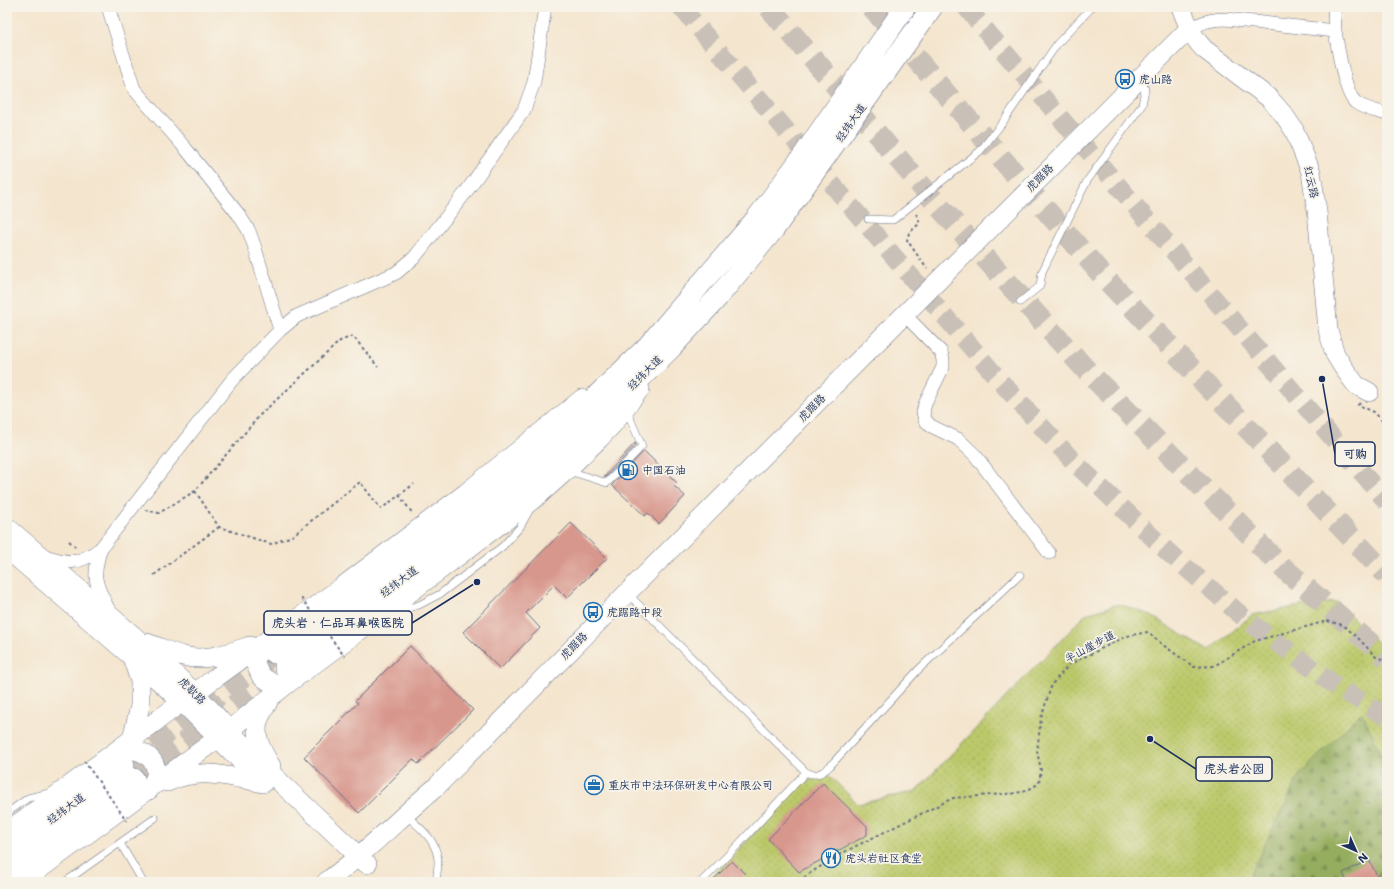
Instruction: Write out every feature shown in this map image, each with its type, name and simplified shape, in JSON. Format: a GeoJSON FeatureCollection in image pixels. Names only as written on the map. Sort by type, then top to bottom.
{"type":"FeatureCollection","features":[{"type":"Feature","properties":{"kind":"main road","name":"经纬大道"},"geometry":{"type":"LineString","coordinates":[[279,660],[462,516],[562,429],[648,347],[757,218],[805,153],[905,7]]}},
{"type":"Feature","properties":{"kind":"main road","name":"经纬大道"},"geometry":{"type":"LineString","coordinates":[[279,660],[472,527],[545,469],[577,441],[671,348],[718,297],[774,229],[932,7]]}},
{"type":"Feature","properties":{"kind":"main road","name":"经纬大道"},"geometry":{"type":"LineString","coordinates":[[7,852],[131,772]]}},
{"type":"Feature","properties":{"kind":"main road"},"geometry":{"type":"LineString","coordinates":[[7,875],[131,772]]}},
{"type":"Feature","properties":{"kind":"street"},"geometry":{"type":"LineString","coordinates":[[108,7],[134,89],[186,149],[239,215],[249,231],[280,330]]}},
{"type":"Feature","properties":{"kind":"street"},"geometry":{"type":"LineString","coordinates":[[37,554],[64,562],[75,562],[92,556],[101,548],[134,508],[223,391],[280,330],[297,316],[396,273],[414,258],[466,192],[524,110],[534,82],[545,7]]}},
{"type":"Feature","properties":{"kind":"street","name":"红云路"},"geometry":{"type":"LineString","coordinates":[[1181,7],[1189,29],[1196,41],[1204,50],[1269,98],[1284,115],[1294,130],[1311,172],[1316,203],[1328,330],[1335,354],[1364,398]]}},
{"type":"Feature","properties":{"kind":"street"},"geometry":{"type":"LineString","coordinates":[[1334,7],[1335,31],[1349,93],[1355,102],[1364,108],[1387,114]]}},
{"type":"Feature","properties":{"kind":"street"},"geometry":{"type":"LineString","coordinates":[[1189,29],[1215,19],[1226,19],[1335,31]]}},
{"type":"Feature","properties":{"kind":"street","name":"虎踞路"},"geometry":{"type":"LineString","coordinates":[[326,882],[356,868],[408,817],[434,788],[627,593],[1189,29]]}},
{"type":"Feature","properties":{"kind":"street"},"geometry":{"type":"LineString","coordinates":[[905,315],[941,352],[943,360],[943,367],[925,404],[923,412],[925,420],[931,426],[958,439],[975,455],[1049,553]]}},
{"type":"Feature","properties":{"kind":"street"},"geometry":{"type":"LineString","coordinates":[[132,739],[189,697],[279,660],[379,616],[538,495],[567,470],[603,434],[626,407],[671,348]]}},
{"type":"Feature","properties":{"kind":"street","name":"虎歇路"},"geometry":{"type":"LineString","coordinates":[[7,527],[115,621],[134,647]]}},
{"type":"Feature","properties":{"kind":"street"},"geometry":{"type":"LineString","coordinates":[[101,548],[96,569],[97,586],[115,621]]}},
{"type":"Feature","properties":{"kind":"street","name":"虎歇路"},"geometry":{"type":"LineString","coordinates":[[7,549],[134,647],[189,697],[223,734],[263,783],[356,868]]}},
{"type":"Feature","properties":{"kind":"street"},"geometry":{"type":"LineString","coordinates":[[22,882],[131,772],[132,739],[140,706],[140,682],[134,647],[196,658],[223,655],[279,660]]}},
{"type":"Feature","properties":{"kind":"street"},"geometry":{"type":"LineString","coordinates":[[279,660],[269,700],[258,721],[257,733],[263,752],[282,784]]}},
{"type":"Feature","properties":{"kind":"street"},"geometry":{"type":"LineString","coordinates":[[7,832],[63,791],[131,772],[223,734],[269,700]]}},
{"type":"Feature","properties":{"kind":"street","name":"虎歇路"},"geometry":{"type":"LineString","coordinates":[[223,734],[282,784],[356,868]]}},
{"type":"Feature","properties":{"kind":"street"},"geometry":{"type":"LineString","coordinates":[[131,772],[172,780],[200,773],[263,783]]}},
{"type":"Feature","properties":{"kind":"lane"},"geometry":{"type":"LineString","coordinates":[[868,219],[894,220],[980,152],[1003,122],[1057,44],[1092,7]]}},
{"type":"Feature","properties":{"kind":"lane"},"geometry":{"type":"LineString","coordinates":[[1020,302],[1040,286],[1042,272],[1087,181],[1142,105],[1145,89],[1141,76]]}},
{"type":"Feature","properties":{"kind":"lane"},"geometry":{"type":"LineString","coordinates":[[567,470],[607,483],[642,446],[626,407]]}},
{"type":"Feature","properties":{"kind":"lane"},"geometry":{"type":"LineString","coordinates":[[627,593],[806,772],[818,775],[824,772],[919,669],[1020,575]]}},
{"type":"Feature","properties":{"kind":"lane"},"geometry":{"type":"LineString","coordinates":[[701,882],[806,772]]}},
{"type":"Feature","properties":{"kind":"lane"},"geometry":{"type":"LineString","coordinates":[[7,814],[28,798],[63,791]]}},
{"type":"Feature","properties":{"kind":"lane"},"geometry":{"type":"LineString","coordinates":[[408,817],[426,833],[435,845],[438,860],[436,882]]}},
{"type":"Feature","properties":{"kind":"lane"},"geometry":{"type":"LineString","coordinates":[[65,882],[155,818]]}},
{"type":"Feature","properties":{"kind":"lane"},"geometry":{"type":"LineString","coordinates":[[120,843],[143,882]]}},
{"type":"Feature","properties":{"kind":"path"},"geometry":{"type":"LineString","coordinates":[[911,206],[919,220],[919,224],[909,233],[907,240],[936,283]]}},
{"type":"Feature","properties":{"kind":"path"},"geometry":{"type":"LineString","coordinates":[[134,508],[158,513],[195,491],[261,414],[340,341],[353,336],[378,367]]}},
{"type":"Feature","properties":{"kind":"path"},"geometry":{"type":"LineString","coordinates":[[1364,398],[1387,426]]}},
{"type":"Feature","properties":{"kind":"path"},"geometry":{"type":"LineString","coordinates":[[195,491],[219,527],[271,544],[292,536],[360,482],[381,509],[414,484]]}},
{"type":"Feature","properties":{"kind":"path"},"geometry":{"type":"LineString","coordinates":[[399,495],[416,518]]}},
{"type":"Feature","properties":{"kind":"path"},"geometry":{"type":"LineString","coordinates":[[154,575],[219,527]]}},
{"type":"Feature","properties":{"kind":"path"},"geometry":{"type":"LineString","coordinates":[[301,598],[345,657]]}},
{"type":"Feature","properties":{"kind":"path","name":"半山崖步道"},"geometry":{"type":"LineString","coordinates":[[800,882],[807,875],[842,853],[953,798],[1017,793],[1039,784],[1041,770],[1037,751],[1041,718],[1052,684],[1070,664],[1127,636],[1148,632],[1162,645],[1194,668],[1214,666],[1255,641],[1327,622],[1343,625],[1376,657],[1387,661]]}},
{"type":"Feature","properties":{"kind":"path"},"geometry":{"type":"LineString","coordinates":[[84,761],[128,821]]}},
{"type":"Feature","properties":{"kind":"green space"},"geometry":{"type":"Polygon","coordinates":[[[1337,602],[1378,643],[1387,646],[1387,767],[1362,712],[1300,774],[1246,882],[708,882],[802,782],[829,775],[858,804],[916,791],[1086,614],[1119,604],[1148,614],[1209,651],[1252,615],[1316,603],[1337,602]]]}},
{"type":"Feature","properties":{"kind":"green space"},"geometry":{"type":"Polygon","coordinates":[[[1347,653],[1387,746],[1387,882],[824,882],[1179,665],[1347,653]]]}},
{"type":"Feature","properties":{"kind":"building"},"geometry":{"type":"Polygon","coordinates":[[[635,443],[636,445],[606,477],[604,477],[635,443]]]}},
{"type":"Feature","properties":{"kind":"building"},"geometry":{"type":"Polygon","coordinates":[[[644,451],[677,483],[674,486],[685,496],[659,524],[648,513],[645,516],[612,485],[644,451]]]}},
{"type":"Feature","properties":{"kind":"building"},"geometry":{"type":"Polygon","coordinates":[[[571,523],[607,558],[567,598],[554,585],[526,613],[540,628],[500,669],[463,632],[571,523]]]}},
{"type":"Feature","properties":{"kind":"building"},"geometry":{"type":"Polygon","coordinates":[[[410,646],[473,710],[418,764],[413,759],[359,813],[304,757],[358,703],[355,701],[410,646]]]}},
{"type":"Feature","properties":{"kind":"building"},"geometry":{"type":"Polygon","coordinates":[[[823,783],[867,826],[867,835],[799,872],[768,839],[823,783]]]}},
{"type":"Feature","properties":{"kind":"building"},"geometry":{"type":"Polygon","coordinates":[[[1369,860],[1380,882],[1347,882],[1343,873],[1369,860]]]}},
{"type":"Feature","properties":{"kind":"building"},"geometry":{"type":"Polygon","coordinates":[[[732,861],[745,874],[737,882],[711,882],[732,861]]]}},
{"type":"Feature","properties":{"kind":"tunnel"},"geometry":{"type":"LineString","coordinates":[[681,7],[1000,381],[1074,462],[1169,553],[1249,622],[1336,686],[1387,717]]}},
{"type":"Feature","properties":{"kind":"tunnel"},"geometry":{"type":"LineString","coordinates":[[769,7],[936,203],[1087,371],[1281,566],[1387,658]]}},
{"type":"Feature","properties":{"kind":"tunnel"},"geometry":{"type":"LineString","coordinates":[[872,7],[1103,276],[1387,575]]}},
{"type":"Feature","properties":{"kind":"tunnel"},"geometry":{"type":"LineString","coordinates":[[966,7],[1387,502]]}},
{"type":"Feature","properties":{"kind":"tunnel"},"geometry":{"type":"LineString","coordinates":[[127,763],[255,669],[274,653]]}},
{"type":"Feature","properties":{"kind":"tunnel"},"geometry":{"type":"LineString","coordinates":[[134,779],[281,670]]}},
{"type":"Feature","properties":{"kind":"place","name":"虎山路"},"geometry":{"type":"Point","coordinates":[1125,79]}},
{"type":"Feature","properties":{"kind":"place","name":"可购"},"geometry":{"type":"Point","coordinates":[1322,379]}},
{"type":"Feature","properties":{"kind":"place","name":"中国石油"},"geometry":{"type":"Point","coordinates":[628,470]}},
{"type":"Feature","properties":{"kind":"place","name":"虎头岩‧仁品耳鼻喉医院"},"geometry":{"type":"Point","coordinates":[477,582]}},
{"type":"Feature","properties":{"kind":"place","name":"虎踞路中段"},"geometry":{"type":"Point","coordinates":[593,612]}},
{"type":"Feature","properties":{"kind":"place","name":"虎头岩公园"},"geometry":{"type":"Point","coordinates":[1150,739]}},
{"type":"Feature","properties":{"kind":"place","name":"重庆市中法环保研发中心有限公司"},"geometry":{"type":"Point","coordinates":[594,785]}},
{"type":"Feature","properties":{"kind":"place","name":"虎头岩社区食堂"},"geometry":{"type":"Point","coordinates":[831,858]}}]}
